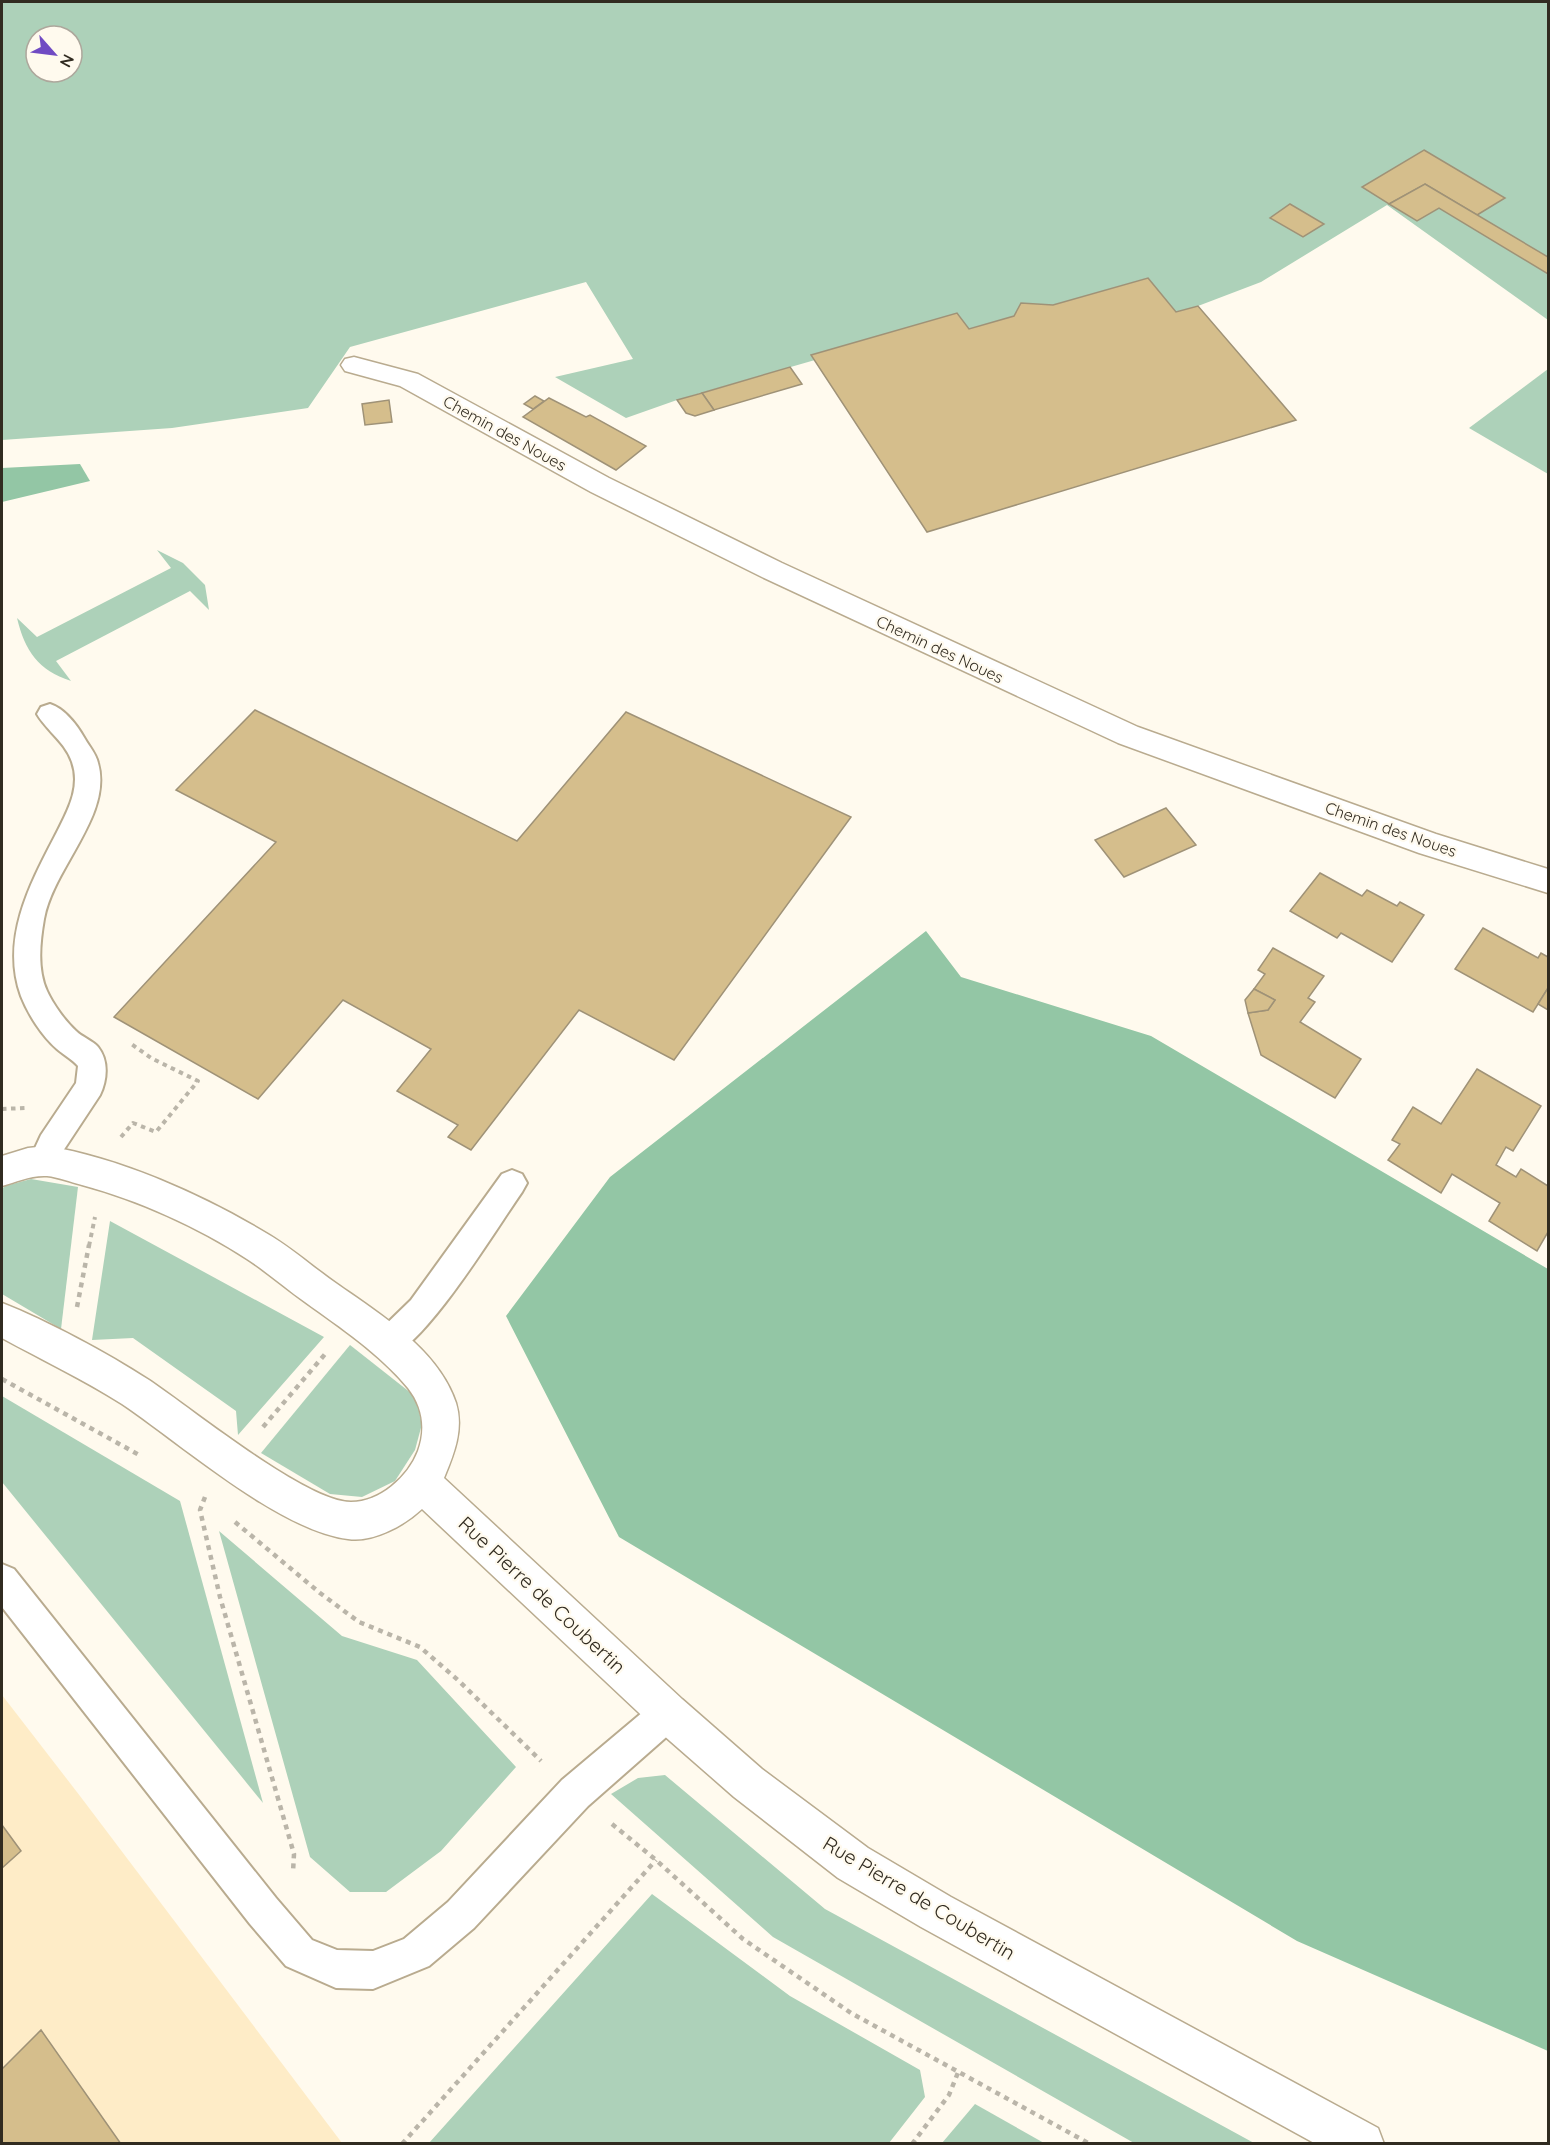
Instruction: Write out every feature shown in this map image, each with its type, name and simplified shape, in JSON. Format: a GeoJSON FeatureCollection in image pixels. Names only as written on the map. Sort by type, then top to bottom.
{"type":"FeatureCollection","features":[{"type":"Feature","properties":{"kind":"street","name":"Chemin des Noues"},"geometry":{"type":"LineString","coordinates":[[354,366],[409,380],[610,490],[772,570],[1128,735],[1419,840],[1548,881]]}},
{"type":"Feature","properties":{"kind":"street"},"geometry":{"type":"LineString","coordinates":[[2,1171],[21,1164],[44,1161],[103,1174],[249,1241],[387,1344],[421,1375],[437,1402],[441,1424],[436,1453],[422,1482],[399,1505],[381,1516],[348,1522],[320,1512],[287,1495],[134,1392],[2,1320]]}},
{"type":"Feature","properties":{"kind":"street","name":"Rue Pierre de Coubertin"},"geometry":{"type":"LineString","coordinates":[[422,1482],[668,1713],[774,1804],[853,1863],[936,1912],[1362,2144]]}},
{"type":"Feature","properties":{"kind":"lane"},"geometry":{"type":"LineString","coordinates":[[44,1161],[51,1144],[90,1086],[92,1066],[88,1056],[65,1039],[49,1019],[34,995],[27,972],[27,945],[31,916],[41,889],[85,802],[88,779],[85,761],[70,736],[50,714]]}},
{"type":"Feature","properties":{"kind":"lane"},"geometry":{"type":"LineString","coordinates":[[387,1344],[422,1310],[512,1183]]}},
{"type":"Feature","properties":{"kind":"lane"},"geometry":{"type":"LineString","coordinates":[[2,1581],[299,1953],[336,1969],[373,1970],[416,1953],[461,1915],[574,1793],[668,1713]]}},
{"type":"Feature","properties":{"kind":"path"},"geometry":{"type":"LineString","coordinates":[[36,1399],[68,1356],[103,1174],[120,1138],[134,1123],[156,1132],[198,1082],[151,1058],[126,1040]]}},
{"type":"Feature","properties":{"kind":"path"},"geometry":{"type":"LineString","coordinates":[[402,2144],[656,1860]]}},
{"type":"Feature","properties":{"kind":"path"},"geometry":{"type":"LineString","coordinates":[[912,2144],[949,2095],[959,2070]]}},
{"type":"Feature","properties":{"kind":"shaded area"},"geometry":{"type":"Polygon","coordinates":[[[2,1695],[80,1796],[342,2143],[2,2143],[2,1695]]]}},
{"type":"Feature","properties":{"kind":"green space"},"geometry":{"type":"Polygon","coordinates":[[[2,2],[1548,2],[1548,320],[1387,205],[1261,282],[1198,306],[1176,312],[1148,278],[1053,305],[1021,303],[1014,316],[969,329],[956,314],[811,355],[815,360],[677,400],[626,418],[555,377],[633,359],[586,282],[350,347],[308,408],[172,428],[2,440],[2,2]]]}},
{"type":"Feature","properties":{"kind":"green space"},"geometry":{"type":"Polygon","coordinates":[[[1548,369],[1548,474],[1469,428],[1548,369]]]}},
{"type":"Feature","properties":{"kind":"green space"},"geometry":{"type":"Polygon","coordinates":[[[80,464],[90,481],[2,502],[2,468],[80,464]]]}},
{"type":"Feature","properties":{"kind":"green space"},"geometry":{"type":"Polygon","coordinates":[[[157,550],[183,563],[205,585],[209,610],[190,591],[56,661],[71,681],[50,671],[35,658],[24,640],[17,618],[37,637],[171,568],[157,550]]]}},
{"type":"Feature","properties":{"kind":"green space"},"geometry":{"type":"Polygon","coordinates":[[[926,931],[961,977],[1151,1036],[1548,1269],[1548,2051],[1297,1941],[619,1537],[506,1316],[610,1177],[926,931]]]}},
{"type":"Feature","properties":{"kind":"green space"},"geometry":{"type":"Polygon","coordinates":[[[31,1179],[78,1187],[61,1329],[2,1294],[2,1189],[5,1186],[31,1179]]]}},
{"type":"Feature","properties":{"kind":"green space"},"geometry":{"type":"Polygon","coordinates":[[[110,1221],[324,1337],[238,1435],[236,1411],[133,1338],[92,1340],[110,1221]]]}},
{"type":"Feature","properties":{"kind":"green space"},"geometry":{"type":"Polygon","coordinates":[[[350,1345],[416,1397],[422,1424],[415,1450],[395,1481],[362,1497],[330,1494],[261,1453],[350,1345]]]}},
{"type":"Feature","properties":{"kind":"green space"},"geometry":{"type":"Polygon","coordinates":[[[2,1396],[180,1501],[263,1803],[2,1482],[2,1396]]]}},
{"type":"Feature","properties":{"kind":"green space"},"geometry":{"type":"Polygon","coordinates":[[[219,1531],[342,1636],[417,1660],[516,1767],[441,1851],[386,1892],[350,1892],[310,1857],[219,1531]]]}},
{"type":"Feature","properties":{"kind":"green space"},"geometry":{"type":"Polygon","coordinates":[[[665,1775],[825,1909],[1254,2143],[1134,2143],[773,1937],[611,1794],[638,1778],[665,1775]]]}},
{"type":"Feature","properties":{"kind":"green space"},"geometry":{"type":"Polygon","coordinates":[[[652,1894],[790,1996],[920,2070],[925,2097],[889,2143],[429,2143],[652,1894]]]}},
{"type":"Feature","properties":{"kind":"green space"},"geometry":{"type":"Polygon","coordinates":[[[975,2104],[1044,2143],[942,2143],[975,2104]]]}},
{"type":"Feature","properties":{"kind":"building"},"geometry":{"type":"Polygon","coordinates":[[[1424,150],[1505,198],[1477,215],[1425,184],[1389,204],[1362,187],[1424,150]]]}},
{"type":"Feature","properties":{"kind":"building"},"geometry":{"type":"Polygon","coordinates":[[[1425,184],[1548,257],[1548,274],[1439,208],[1417,221],[1389,204],[1425,184]]]}},
{"type":"Feature","properties":{"kind":"building"},"geometry":{"type":"Polygon","coordinates":[[[1290,204],[1324,224],[1303,237],[1270,218],[1290,204]]]}},
{"type":"Feature","properties":{"kind":"building"},"geometry":{"type":"Polygon","coordinates":[[[1148,278],[1176,312],[1198,306],[1296,420],[927,532],[811,355],[957,313],[969,329],[1014,316],[1021,303],[1053,305],[1148,278]]]}},
{"type":"Feature","properties":{"kind":"building"},"geometry":{"type":"Polygon","coordinates":[[[790,367],[802,384],[714,410],[702,393],[790,367]]]}},
{"type":"Feature","properties":{"kind":"building"},"geometry":{"type":"Polygon","coordinates":[[[702,393],[714,410],[695,416],[686,413],[677,400],[702,393]]]}},
{"type":"Feature","properties":{"kind":"building"},"geometry":{"type":"Polygon","coordinates":[[[535,396],[544,401],[533,409],[524,404],[535,396]]]}},
{"type":"Feature","properties":{"kind":"building"},"geometry":{"type":"Polygon","coordinates":[[[549,398],[586,417],[590,415],[646,446],[616,470],[523,417],[549,398]]]}},
{"type":"Feature","properties":{"kind":"building"},"geometry":{"type":"Polygon","coordinates":[[[389,400],[392,422],[365,425],[362,404],[389,400]]]}},
{"type":"Feature","properties":{"kind":"building"},"geometry":{"type":"Polygon","coordinates":[[[255,710],[517,841],[626,712],[851,817],[674,1060],[579,1010],[471,1150],[448,1137],[458,1125],[397,1091],[431,1049],[343,1000],[258,1099],[114,1017],[276,842],[176,790],[255,710]]]}},
{"type":"Feature","properties":{"kind":"building"},"geometry":{"type":"Polygon","coordinates":[[[1166,808],[1196,845],[1124,877],[1095,840],[1166,808]]]}},
{"type":"Feature","properties":{"kind":"building"},"geometry":{"type":"Polygon","coordinates":[[[1320,873],[1362,896],[1367,890],[1397,906],[1400,902],[1424,915],[1392,962],[1341,933],[1337,938],[1290,911],[1320,873]]]}},
{"type":"Feature","properties":{"kind":"building"},"geometry":{"type":"Polygon","coordinates":[[[1483,928],[1538,958],[1541,953],[1548,957],[1548,988],[1533,1012],[1455,969],[1483,928]]]}},
{"type":"Feature","properties":{"kind":"building"},"geometry":{"type":"Polygon","coordinates":[[[1273,948],[1324,976],[1308,998],[1315,1002],[1300,1022],[1361,1059],[1335,1098],[1261,1055],[1248,1013],[1268,1010],[1275,1000],[1254,989],[1265,974],[1258,970],[1273,948]]]}},
{"type":"Feature","properties":{"kind":"building"},"geometry":{"type":"Polygon","coordinates":[[[1548,988],[1548,1010],[1538,1004],[1548,988]]]}},
{"type":"Feature","properties":{"kind":"building"},"geometry":{"type":"Polygon","coordinates":[[[1254,989],[1275,1000],[1268,1010],[1248,1013],[1245,1000],[1254,989]]]}},
{"type":"Feature","properties":{"kind":"building"},"geometry":{"type":"Polygon","coordinates":[[[1477,1069],[1541,1106],[1513,1151],[1506,1147],[1496,1165],[1516,1177],[1521,1169],[1548,1186],[1548,1232],[1537,1251],[1489,1221],[1500,1203],[1452,1174],[1441,1193],[1388,1160],[1400,1144],[1392,1140],[1413,1107],[1441,1124],[1477,1069]]]}},
{"type":"Feature","properties":{"kind":"building"},"geometry":{"type":"Polygon","coordinates":[[[2,1825],[21,1851],[2,1868],[2,1825]]]}},
{"type":"Feature","properties":{"kind":"building"},"geometry":{"type":"Polygon","coordinates":[[[41,2030],[121,2144],[2,2144],[2,2069],[41,2030]]]}}]}
